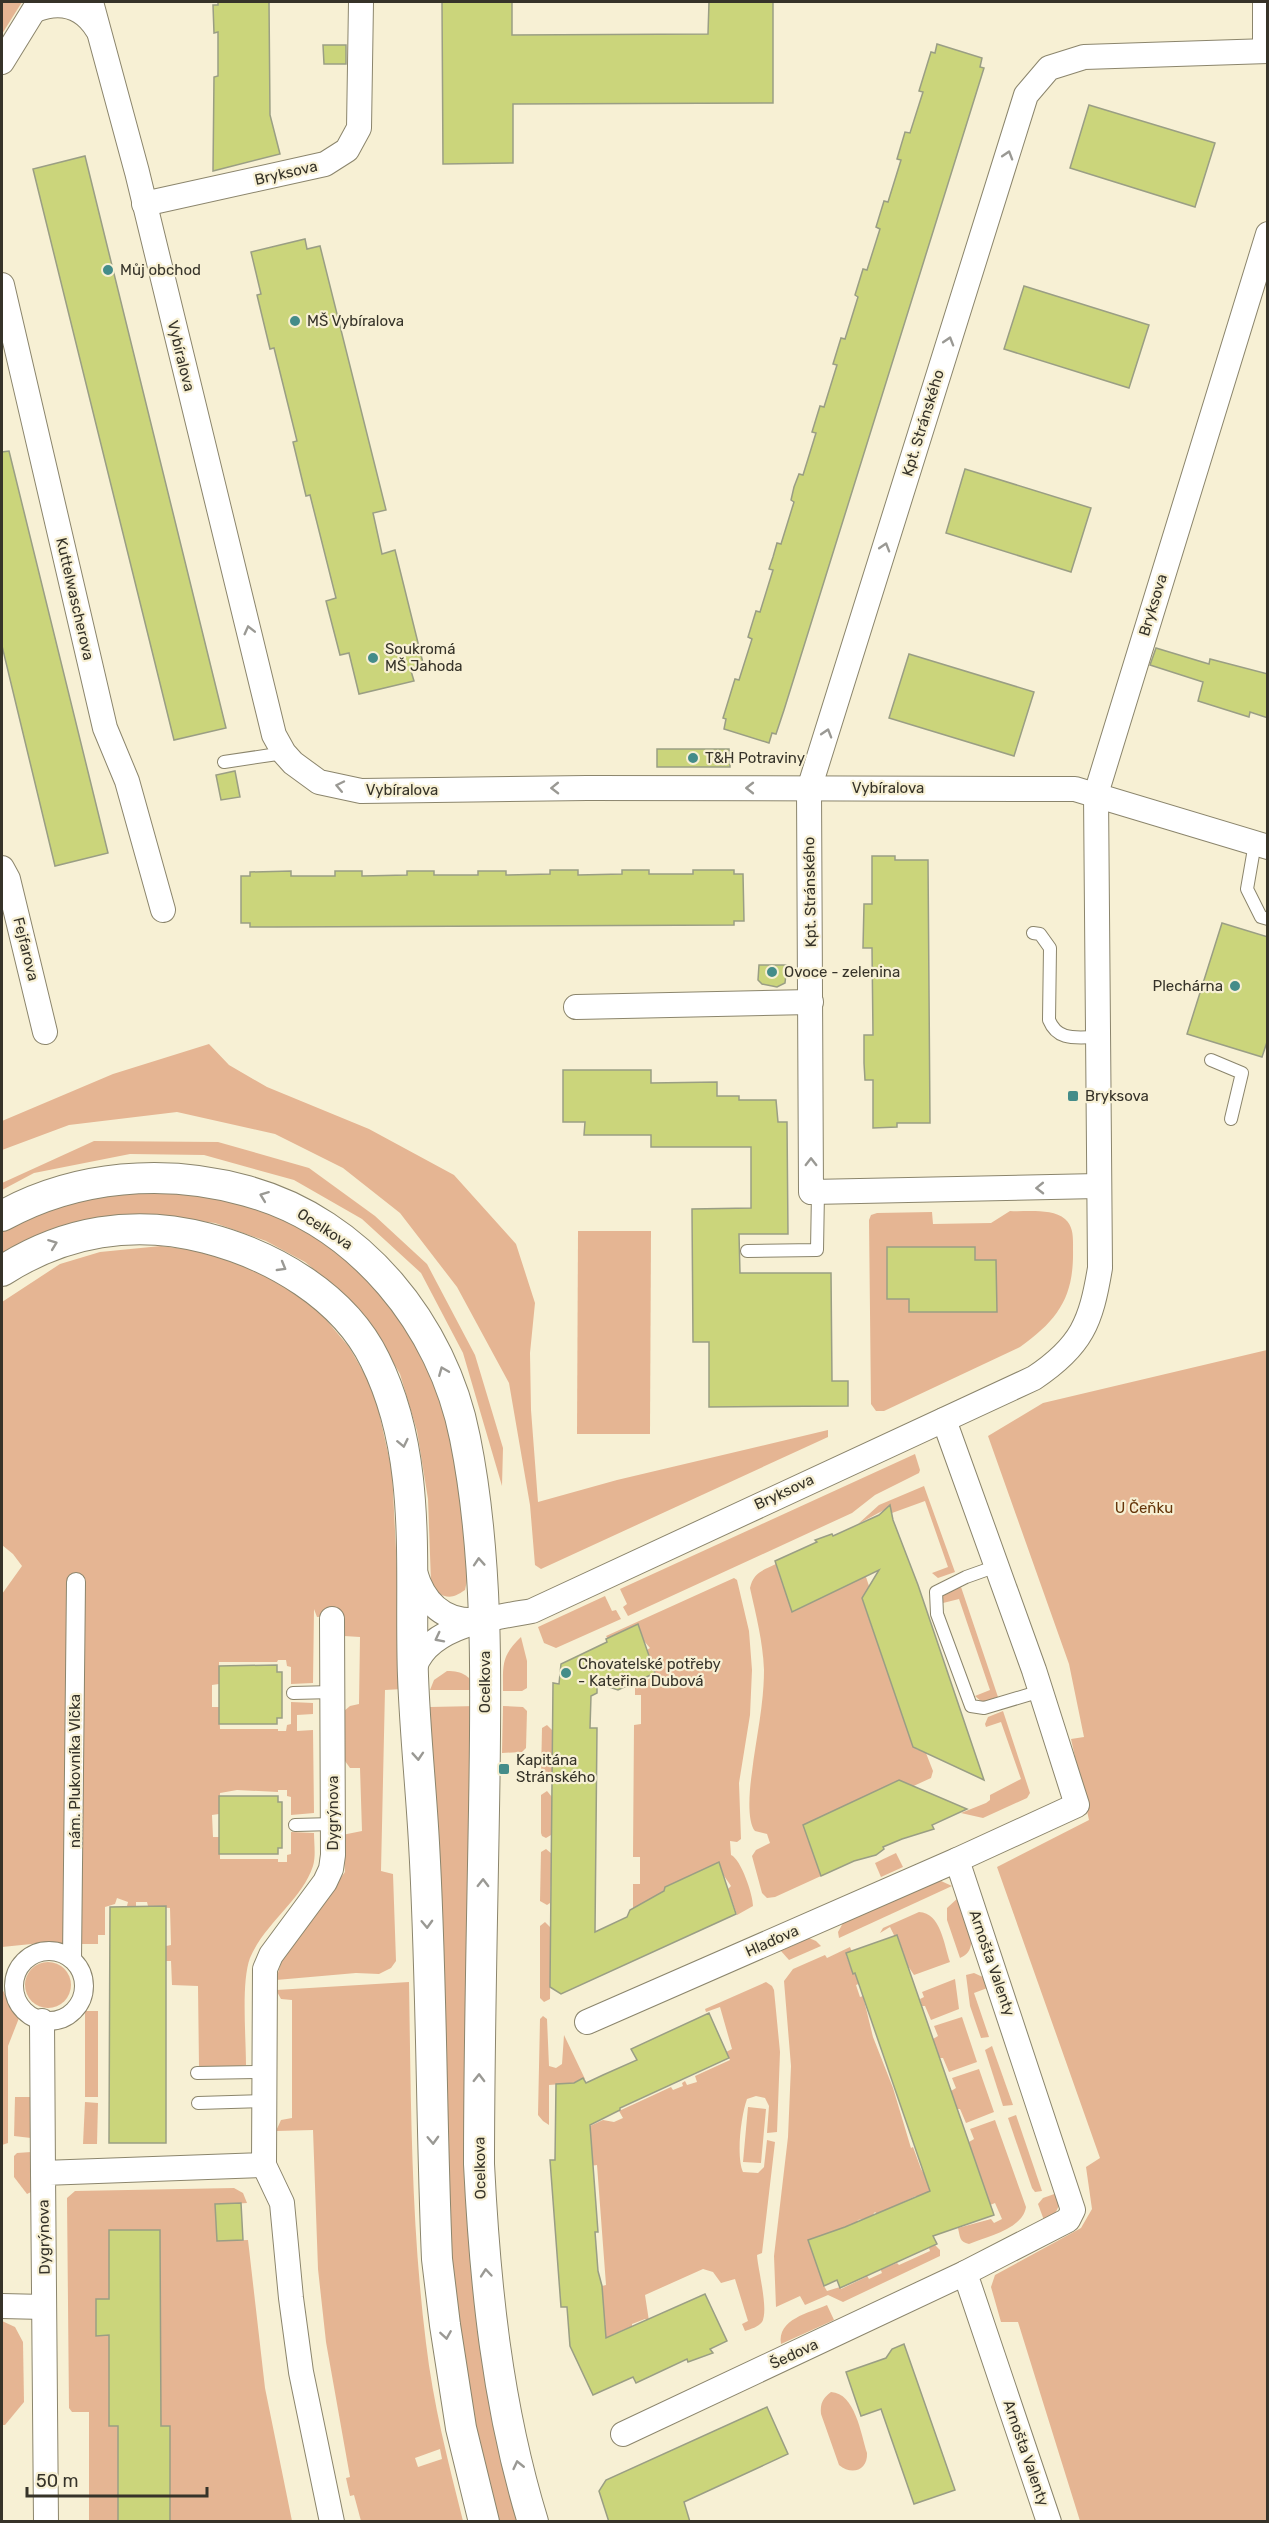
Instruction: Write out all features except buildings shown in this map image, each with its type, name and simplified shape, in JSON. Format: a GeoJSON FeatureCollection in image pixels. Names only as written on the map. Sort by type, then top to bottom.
{"type":"FeatureCollection","features":[{"type":"Feature","properties":{"kind":"street","name":"Vybíralova"},"geometry":{"type":"LineString","coordinates":[[91,2],[144,204],[274,735],[284,753],[293,763],[319,782],[361,791],[587,788],[1045,787],[1075,789],[1261,845]]}},
{"type":"Feature","properties":{"kind":"street","name":"Bryksova"},"geometry":{"type":"LineString","coordinates":[[144,204],[325,164],[347,150],[359,128],[361,2]]}},
{"type":"Feature","properties":{"kind":"street","name":"Kpt. Stránského"},"geometry":{"type":"LineString","coordinates":[[818,1192],[812,1192],[809,789],[1026,95],[1049,68],[1084,57],[1266,51],[1265,2]]}},
{"type":"Feature","properties":{"kind":"street"},"geometry":{"type":"LineString","coordinates":[[2,62],[37,6],[55,3],[68,4],[85,13],[99,31]]}},
{"type":"Feature","properties":{"kind":"street","name":"Bryksova"},"geometry":{"type":"LineString","coordinates":[[413,1676],[418,1658],[430,1643],[484,1620],[532,1611],[1034,1378],[1061,1360],[1082,1333],[1094,1301],[1100,1268],[1096,794],[1268,234]]}},
{"type":"Feature","properties":{"kind":"street","name":"Kuttelwascherova"},"geometry":{"type":"LineString","coordinates":[[2,285],[105,728],[127,781],[163,910]]}},
{"type":"Feature","properties":{"kind":"street","name":"Fejfarova"},"geometry":{"type":"LineString","coordinates":[[2,868],[8,879],[45,1032]]}},
{"type":"Feature","properties":{"kind":"street"},"geometry":{"type":"LineString","coordinates":[[576,1007],[811,1002]]}},
{"type":"Feature","properties":{"kind":"street","name":"Ocelkova"},"geometry":{"type":"LineString","coordinates":[[2,1216],[46,1196],[78,1186],[140,1177],[199,1180],[256,1193],[312,1218],[363,1254],[390,1282],[408,1306],[440,1365],[465,1436],[474,1498],[484,1620],[479,2152],[482,2232],[488,2302],[503,2397],[533,2522]]}},
{"type":"Feature","properties":{"kind":"street"},"geometry":{"type":"LineString","coordinates":[[818,1192],[1098,1186]]}},
{"type":"Feature","properties":{"kind":"street"},"geometry":{"type":"LineString","coordinates":[[2,1271],[41,1249],[88,1233],[113,1229],[156,1229],[193,1234],[271,1261],[299,1277],[358,1330],[375,1359],[396,1414],[404,1446],[411,1497],[413,1676],[424,1845],[437,2259],[461,2428],[484,2522]]}},
{"type":"Feature","properties":{"kind":"street"},"geometry":{"type":"LineString","coordinates":[[944,1420],[1041,1692],[1077,1805],[957,1860]]}},
{"type":"Feature","properties":{"kind":"street"},"geometry":{"type":"LineString","coordinates":[[412,1548],[418,1581],[428,1602],[446,1615],[458,1619],[484,1620]]}},
{"type":"Feature","properties":{"kind":"street","name":"nám. Plukovníka Vlčka"},"geometry":{"type":"LineString","coordinates":[[42,2020],[63,2018],[79,2004],[83,1992],[80,1969],[72,1959],[76,1582]]}},
{"type":"Feature","properties":{"kind":"street","name":"Dygrýnova"},"geometry":{"type":"LineString","coordinates":[[332,1619],[332,1862],[325,1882],[270,1955],[265,1969],[263,2101],[264,2165],[282,2202],[301,2372],[332,2522]]}},
{"type":"Feature","properties":{"kind":"street","name":"Hlaďova"},"geometry":{"type":"LineString","coordinates":[[587,2022],[957,1860]]}},
{"type":"Feature","properties":{"kind":"street","name":"Arnošta Valenty"},"geometry":{"type":"LineString","coordinates":[[957,1860],[1073,2210],[1068,2220],[965,2274],[1049,2522]]}},
{"type":"Feature","properties":{"kind":"street"},"geometry":{"type":"LineString","coordinates":[[72,1959],[56,1952],[37,1953],[9,1975],[18,2003],[33,2017],[42,2020],[43,2173],[264,2165]]}},
{"type":"Feature","properties":{"kind":"street","name":"Dygrýnova"},"geometry":{"type":"LineString","coordinates":[[43,2173],[46,2522]]}},
{"type":"Feature","properties":{"kind":"street","name":"Šedova"},"geometry":{"type":"LineString","coordinates":[[623,2434],[965,2274]]}},
{"type":"Feature","properties":{"kind":"street"},"geometry":{"type":"LineString","coordinates":[[2,2306],[44,2307]]}},
{"type":"Feature","properties":{"kind":"lane"},"geometry":{"type":"LineString","coordinates":[[224,762],[284,753]]}},
{"type":"Feature","properties":{"kind":"lane"},"geometry":{"type":"LineString","coordinates":[[1261,845],[1247,889],[1261,917],[1268,919]]}},
{"type":"Feature","properties":{"kind":"lane"},"geometry":{"type":"LineString","coordinates":[[1033,933],[1040,934],[1050,948],[1049,1020],[1053,1030],[1063,1036],[1098,1037]]}},
{"type":"Feature","properties":{"kind":"lane"},"geometry":{"type":"LineString","coordinates":[[1211,1060],[1242,1073],[1231,1119]]}},
{"type":"Feature","properties":{"kind":"lane"},"geometry":{"type":"LineString","coordinates":[[747,1251],[817,1250],[818,1192]]}},
{"type":"Feature","properties":{"kind":"lane"},"geometry":{"type":"LineString","coordinates":[[997,1566],[966,1577],[936,1592],[937,1614],[971,1706],[984,1708],[1041,1692]]}},
{"type":"Feature","properties":{"kind":"lane"},"geometry":{"type":"LineString","coordinates":[[293,1693],[333,1692]]}},
{"type":"Feature","properties":{"kind":"lane"},"geometry":{"type":"LineString","coordinates":[[295,1825],[333,1824]]}},
{"type":"Feature","properties":{"kind":"lane"},"geometry":{"type":"LineString","coordinates":[[197,2073],[264,2072]]}},
{"type":"Feature","properties":{"kind":"lane"},"geometry":{"type":"LineString","coordinates":[[198,2103],[263,2101]]}},
{"type":"Feature","properties":{"kind":"green space"},"geometry":{"type":"Polygon","coordinates":[[[2,2],[22,2],[2,34],[2,2]]]}},
{"type":"Feature","properties":{"kind":"green space"},"geometry":{"type":"Polygon","coordinates":[[[209,1044],[229,1065],[267,1087],[369,1129],[454,1175],[516,1244],[535,1303],[530,1353],[531,1410],[538,1502],[617,1480],[828,1430],[828,1437],[541,1569],[535,1565],[530,1505],[509,1383],[457,1287],[400,1213],[343,1168],[275,1134],[177,1112],[69,1125],[2,1150],[2,1121],[113,1074],[209,1044]]]}},
{"type":"Feature","properties":{"kind":"green space"},"geometry":{"type":"Polygon","coordinates":[[[94,1141],[218,1142],[309,1168],[375,1216],[427,1264],[475,1355],[503,1448],[502,1486],[463,1353],[421,1273],[362,1219],[294,1180],[204,1155],[130,1154],[34,1173],[2,1190],[2,1183],[94,1141]]]}},
{"type":"Feature","properties":{"kind":"green space"},"geometry":{"type":"Polygon","coordinates":[[[169,1185],[294,1216],[387,1289],[426,1358],[451,1422],[470,1567],[465,1590],[447,1597],[435,1592],[431,1582],[428,1499],[417,1431],[400,1374],[375,1331],[344,1294],[305,1262],[266,1241],[215,1223],[151,1215],[2,1262],[2,1224],[51,1199],[169,1185]]]}},
{"type":"Feature","properties":{"kind":"green space"},"geometry":{"type":"Polygon","coordinates":[[[1010,1211],[1053,1213],[1068,1222],[1073,1237],[1073,1267],[1067,1294],[1061,1306],[1044,1327],[1020,1347],[884,1411],[876,1411],[871,1404],[869,1220],[871,1215],[932,1212],[933,1224],[991,1223],[1010,1211]],[[975,1260],[909,1299],[909,1311],[996,1311],[996,1260],[975,1260]]]}},
{"type":"Feature","properties":{"kind":"green space"},"geometry":{"type":"Polygon","coordinates":[[[578,1231],[651,1231],[650,1434],[577,1434],[578,1231]]]}},
{"type":"Feature","properties":{"kind":"green space"},"geometry":{"type":"Polygon","coordinates":[[[161,1246],[215,1253],[290,1287],[323,1316],[349,1347],[374,1390],[392,1471],[403,1689],[385,1690],[381,1871],[393,1874],[396,1961],[391,1968],[379,1974],[356,1973],[276,1980],[282,1959],[345,1872],[342,1835],[362,1831],[360,1768],[350,1768],[345,1761],[344,1711],[350,1706],[359,1704],[360,1637],[344,1636],[343,1615],[317,1617],[314,1609],[313,1683],[291,1684],[291,1667],[287,1666],[286,1660],[278,1660],[277,1662],[219,1662],[219,1684],[212,1685],[212,1707],[219,1707],[220,1729],[286,1731],[287,1725],[291,1724],[291,1702],[313,1703],[313,1714],[297,1715],[297,1731],[313,1730],[314,1813],[291,1815],[291,1797],[287,1796],[287,1790],[278,1790],[278,1792],[237,1790],[220,1793],[219,1814],[212,1815],[213,1837],[220,1837],[220,1859],[278,1859],[278,1862],[287,1862],[287,1855],[291,1854],[291,1832],[314,1833],[314,1862],[308,1878],[264,1934],[250,1958],[245,1995],[246,2065],[240,2066],[199,2066],[198,1986],[172,1985],[171,1961],[166,1961],[166,1946],[171,1945],[170,1908],[148,1906],[147,1902],[136,1902],[136,1906],[127,1906],[128,1902],[117,1898],[115,1904],[105,1907],[105,1935],[98,1935],[98,1944],[79,1944],[85,1625],[68,1607],[65,1793],[66,1946],[51,1942],[2,1947],[2,1594],[22,1566],[2,1545],[2,1302],[60,1264],[100,1252],[161,1246]]]}},
{"type":"Feature","properties":{"kind":"green space","name":"U Čeňku"},"geometry":{"type":"Polygon","coordinates":[[[1267,1350],[1267,2521],[1080,2521],[1018,2322],[1001,2322],[991,2287],[995,2275],[1081,2228],[1092,2209],[1086,2167],[1100,2158],[997,1867],[1089,1820],[1071,1739],[1084,1737],[1069,1664],[988,1436],[1043,1403],[1267,1350]]]}},
{"type":"Feature","properties":{"kind":"green space"},"geometry":{"type":"Polygon","coordinates":[[[915,1454],[919,1473],[875,1495],[852,1513],[628,1616],[623,1607],[627,1604],[620,1589],[915,1454]]]}},
{"type":"Feature","properties":{"kind":"green space"},"geometry":{"type":"Polygon","coordinates":[[[924,1486],[955,1572],[938,1578],[932,1573],[948,1567],[925,1501],[892,1513],[884,1510],[858,1524],[879,1505],[924,1486]]]}},
{"type":"Feature","properties":{"kind":"green space"},"geometry":{"type":"Polygon","coordinates":[[[776,1564],[793,1612],[865,1574],[871,1592],[862,1599],[913,1747],[918,1750],[924,1748],[933,1771],[931,1778],[907,1789],[904,1782],[900,1781],[804,1826],[821,1876],[775,1897],[767,1898],[762,1893],[752,1856],[756,1850],[770,1843],[767,1834],[755,1831],[752,1826],[749,1803],[764,1683],[761,1639],[750,1588],[756,1575],[776,1564]]]}},
{"type":"Feature","properties":{"kind":"green space"},"geometry":{"type":"Polygon","coordinates":[[[734,1578],[737,1580],[749,1631],[752,1670],[750,1715],[739,1783],[741,1839],[737,1842],[730,1841],[731,1855],[739,1863],[749,1886],[753,1906],[737,1915],[728,1889],[731,1886],[716,1864],[667,1886],[664,1890],[666,1894],[633,1909],[633,1884],[640,1884],[640,1857],[633,1857],[634,1725],[641,1724],[641,1695],[635,1695],[635,1688],[655,1675],[647,1650],[650,1648],[644,1641],[639,1627],[608,1639],[606,1636],[734,1578]]]}},
{"type":"Feature","properties":{"kind":"green space"},"geometry":{"type":"Polygon","coordinates":[[[961,1587],[998,1697],[982,1702],[975,1696],[990,1690],[959,1599],[943,1603],[941,1598],[945,1592],[961,1587]]]}},
{"type":"Feature","properties":{"kind":"green space"},"geometry":{"type":"Polygon","coordinates":[[[605,1596],[612,1611],[616,1610],[621,1619],[556,1648],[544,1643],[538,1627],[605,1596]]]}},
{"type":"Feature","properties":{"kind":"green space"},"geometry":{"type":"Polygon","coordinates":[[[521,1637],[527,1661],[527,1688],[522,1691],[503,1691],[504,1661],[521,1637]]]}},
{"type":"Feature","properties":{"kind":"green space"},"geometry":{"type":"Polygon","coordinates":[[[447,1671],[465,1675],[477,1690],[430,1690],[434,1680],[447,1671]]]}},
{"type":"Feature","properties":{"kind":"green space"},"geometry":{"type":"Polygon","coordinates":[[[477,1706],[473,2093],[526,2521],[490,2521],[478,2475],[439,2181],[430,1707],[477,1706]]]}},
{"type":"Feature","properties":{"kind":"green space"},"geometry":{"type":"Polygon","coordinates":[[[503,1706],[523,1707],[527,1711],[526,1748],[522,1752],[502,1753],[503,1706]]]}},
{"type":"Feature","properties":{"kind":"green space"},"geometry":{"type":"Polygon","coordinates":[[[1003,1711],[1030,1793],[1027,1798],[983,1818],[961,1813],[986,1803],[990,1800],[990,1795],[1021,1779],[1001,1722],[986,1727],[985,1724],[988,1717],[1003,1711]]]}},
{"type":"Feature","properties":{"kind":"green space"},"geometry":{"type":"Polygon","coordinates":[[[547,1725],[553,1731],[552,1779],[546,1781],[541,1775],[542,1728],[547,1725]]]}},
{"type":"Feature","properties":{"kind":"green space"},"geometry":{"type":"Polygon","coordinates":[[[547,1791],[552,1797],[551,1835],[546,1838],[541,1833],[541,1795],[547,1791]]]}},
{"type":"Feature","properties":{"kind":"green space"},"geometry":{"type":"Polygon","coordinates":[[[546,1849],[552,1854],[550,1903],[547,1905],[540,1901],[541,1852],[546,1849]]]}},
{"type":"Feature","properties":{"kind":"green space"},"geometry":{"type":"Polygon","coordinates":[[[896,1853],[903,1867],[881,1877],[875,1863],[896,1853]]]}},
{"type":"Feature","properties":{"kind":"green space"},"geometry":{"type":"Polygon","coordinates":[[[941,1881],[952,1886],[839,1938],[838,1932],[843,1923],[929,1883],[941,1881]]]}},
{"type":"Feature","properties":{"kind":"green space"},"geometry":{"type":"Polygon","coordinates":[[[959,1897],[972,1939],[971,1947],[960,1958],[947,1920],[947,1908],[959,1897]]]}},
{"type":"Feature","properties":{"kind":"green space"},"geometry":{"type":"Polygon","coordinates":[[[919,1912],[932,1918],[937,1924],[950,1962],[914,1975],[908,1966],[898,1937],[895,1937],[890,1927],[880,1933],[883,1928],[919,1912]]]}},
{"type":"Feature","properties":{"kind":"green space"},"geometry":{"type":"Polygon","coordinates":[[[545,1922],[551,1928],[550,1999],[544,2002],[540,1998],[540,1926],[545,1922]]]}},
{"type":"Feature","properties":{"kind":"green space"},"geometry":{"type":"Polygon","coordinates":[[[809,1938],[821,1946],[789,1960],[781,1951],[809,1938]]]}},
{"type":"Feature","properties":{"kind":"green space"},"geometry":{"type":"Polygon","coordinates":[[[850,1947],[852,1952],[846,1955],[853,1974],[858,1973],[861,1983],[856,1985],[860,1997],[863,1996],[873,2037],[893,2088],[911,2148],[913,2147],[921,2169],[935,2191],[917,2199],[916,2196],[877,2214],[875,2212],[871,2217],[858,2220],[824,2286],[827,2291],[840,2287],[841,2289],[866,2277],[866,2274],[869,2279],[882,2273],[880,2268],[897,2263],[899,2265],[930,2251],[929,2248],[935,2245],[940,2250],[940,2256],[843,2302],[828,2295],[805,2305],[800,2296],[776,2307],[774,2256],[788,2137],[791,2066],[784,1981],[793,1969],[825,1955],[827,1958],[850,1947]]]}},
{"type":"Feature","properties":{"kind":"green space"},"geometry":{"type":"Polygon","coordinates":[[[48,1962],[64,1969],[71,1985],[64,2001],[48,2008],[32,2001],[25,1985],[32,1969],[48,1962]]]}},
{"type":"Feature","properties":{"kind":"green space"},"geometry":{"type":"Polygon","coordinates":[[[974,1973],[985,1978],[990,1987],[974,1993],[989,2037],[981,2038],[970,2006],[966,1975],[974,1973]]]}},
{"type":"Feature","properties":{"kind":"green space"},"geometry":{"type":"Polygon","coordinates":[[[955,1979],[959,2009],[931,2020],[925,2006],[922,2006],[920,1999],[924,1997],[922,1992],[955,1979]]]}},
{"type":"Feature","properties":{"kind":"green space"},"geometry":{"type":"Polygon","coordinates":[[[409,1982],[413,2163],[421,2298],[433,2388],[463,2521],[361,2521],[354,2495],[350,2496],[346,2478],[350,2477],[326,2342],[318,2269],[313,2130],[276,2131],[281,2120],[292,2118],[292,2000],[281,1999],[276,1990],[409,1982]],[[440,2449],[415,2458],[418,2467],[442,2459],[440,2449]]]}},
{"type":"Feature","properties":{"kind":"green space"},"geometry":{"type":"Polygon","coordinates":[[[766,1982],[774,1990],[780,2052],[777,2132],[767,2133],[769,2106],[765,2098],[756,2096],[747,2099],[741,2125],[740,2147],[743,2172],[758,2173],[764,2167],[767,2140],[775,2142],[762,2253],[757,2255],[764,2299],[762,2322],[745,2331],[742,2324],[748,2321],[735,2279],[721,2283],[713,2272],[703,2269],[645,2295],[649,2321],[645,2319],[632,2324],[614,2334],[608,2341],[600,2323],[600,2296],[603,2295],[602,2286],[606,2285],[597,2165],[590,2166],[590,2126],[603,2120],[614,2122],[623,2118],[619,2111],[671,2087],[673,2090],[683,2086],[682,2083],[685,2081],[687,2085],[697,2082],[695,2076],[730,2060],[726,2052],[732,2049],[720,2007],[706,2012],[705,2009],[766,1982]]]}},
{"type":"Feature","properties":{"kind":"green space"},"geometry":{"type":"Polygon","coordinates":[[[2,1989],[19,2018],[8,2046],[8,2143],[2,2145],[2,1989]]]}},
{"type":"Feature","properties":{"kind":"green space"},"geometry":{"type":"Polygon","coordinates":[[[85,2011],[98,2011],[98,2097],[85,2097],[85,2011]]]}},
{"type":"Feature","properties":{"kind":"green space"},"geometry":{"type":"Polygon","coordinates":[[[543,2016],[547,2019],[549,2066],[556,2068],[562,2064],[564,2035],[585,2079],[574,2083],[549,2085],[549,2125],[538,2115],[540,2019],[543,2016]]]}},
{"type":"Feature","properties":{"kind":"green space"},"geometry":{"type":"Polygon","coordinates":[[[962,2017],[977,2062],[949,2072],[943,2058],[939,2058],[933,2039],[938,2036],[934,2026],[962,2017]]]}},
{"type":"Feature","properties":{"kind":"green space"},"geometry":{"type":"Polygon","coordinates":[[[992,2046],[1013,2105],[1003,2106],[985,2050],[992,2046]]]}},
{"type":"Feature","properties":{"kind":"green space"},"geometry":{"type":"Polygon","coordinates":[[[979,2069],[994,2112],[966,2123],[960,2109],[957,2109],[951,2091],[956,2088],[952,2078],[979,2069]]]}},
{"type":"Feature","properties":{"kind":"green space"},"geometry":{"type":"Polygon","coordinates":[[[15,2097],[31,2097],[31,2138],[14,2136],[15,2097]]]}},
{"type":"Feature","properties":{"kind":"green space"},"geometry":{"type":"Polygon","coordinates":[[[85,2102],[98,2103],[97,2144],[83,2144],[85,2102]]]}},
{"type":"Feature","properties":{"kind":"green space"},"geometry":{"type":"Polygon","coordinates":[[[748,2107],[766,2109],[761,2163],[743,2162],[748,2107]]]}},
{"type":"Feature","properties":{"kind":"green space"},"geometry":{"type":"Polygon","coordinates":[[[1016,2115],[1042,2191],[1035,2192],[1032,2188],[1008,2118],[1016,2115]]]}},
{"type":"Feature","properties":{"kind":"green space"},"geometry":{"type":"Polygon","coordinates":[[[995,2120],[1026,2207],[1023,2215],[1011,2227],[969,2244],[962,2240],[958,2228],[991,2219],[994,2223],[1002,2219],[995,2203],[990,2205],[969,2142],[974,2139],[970,2129],[995,2120]]]}},
{"type":"Feature","properties":{"kind":"green space"},"geometry":{"type":"Polygon","coordinates":[[[31,2152],[31,2192],[27,2194],[14,2177],[14,2156],[17,2153],[31,2152]]]}},
{"type":"Feature","properties":{"kind":"green space"},"geometry":{"type":"Polygon","coordinates":[[[234,2188],[243,2193],[247,2203],[215,2205],[217,2241],[248,2240],[265,2388],[292,2521],[170,2521],[170,2426],[161,2426],[160,2230],[109,2231],[109,2299],[96,2299],[96,2305],[102,2305],[97,2336],[108,2335],[109,2310],[109,2426],[118,2426],[118,2521],[89,2521],[89,2412],[72,2412],[69,2408],[67,2198],[75,2191],[234,2188]]]}},
{"type":"Feature","properties":{"kind":"green space"},"geometry":{"type":"Polygon","coordinates":[[[1060,2192],[1057,2210],[1045,2223],[1038,2204],[1043,2198],[1060,2192]]]}},
{"type":"Feature","properties":{"kind":"green space"},"geometry":{"type":"Polygon","coordinates":[[[827,2305],[834,2320],[781,2344],[781,2335],[789,2323],[803,2314],[827,2305]]]}},
{"type":"Feature","properties":{"kind":"green space"},"geometry":{"type":"Polygon","coordinates":[[[2,2321],[15,2327],[23,2342],[24,2402],[5,2425],[2,2425],[2,2321]]]}},
{"type":"Feature","properties":{"kind":"green space"},"geometry":{"type":"Polygon","coordinates":[[[831,2392],[846,2399],[856,2416],[867,2453],[865,2464],[858,2470],[849,2470],[839,2465],[821,2414],[823,2401],[831,2392]]]}},
{"type":"Feature","properties":{"kind":"place","name":"Můj obchod"},"geometry":{"type":"Point","coordinates":[108,270]}},
{"type":"Feature","properties":{"kind":"place","name":"MŠ Vybíralova"},"geometry":{"type":"Point","coordinates":[295,321]}},
{"type":"Feature","properties":{"kind":"place","name":"Soukromá MŠ Jahoda"},"geometry":{"type":"Point","coordinates":[373,658]}},
{"type":"Feature","properties":{"kind":"place","name":"T&H Potraviny"},"geometry":{"type":"Point","coordinates":[693,758]}},
{"type":"Feature","properties":{"kind":"place","name":"Ovoce - zelenina"},"geometry":{"type":"Point","coordinates":[772,972]}},
{"type":"Feature","properties":{"kind":"place","name":"Plechárna"},"geometry":{"type":"Point","coordinates":[1235,986]}},
{"type":"Feature","properties":{"kind":"place","name":"Bryksova"},"geometry":{"type":"Point","coordinates":[1073,1096]}},
{"type":"Feature","properties":{"kind":"place","name":"Chovatelské potřeby - Kateřina Dubová"},"geometry":{"type":"Point","coordinates":[566,1673]}},
{"type":"Feature","properties":{"kind":"place","name":"Kapitána Stránského"},"geometry":{"type":"Point","coordinates":[504,1769]}}]}
